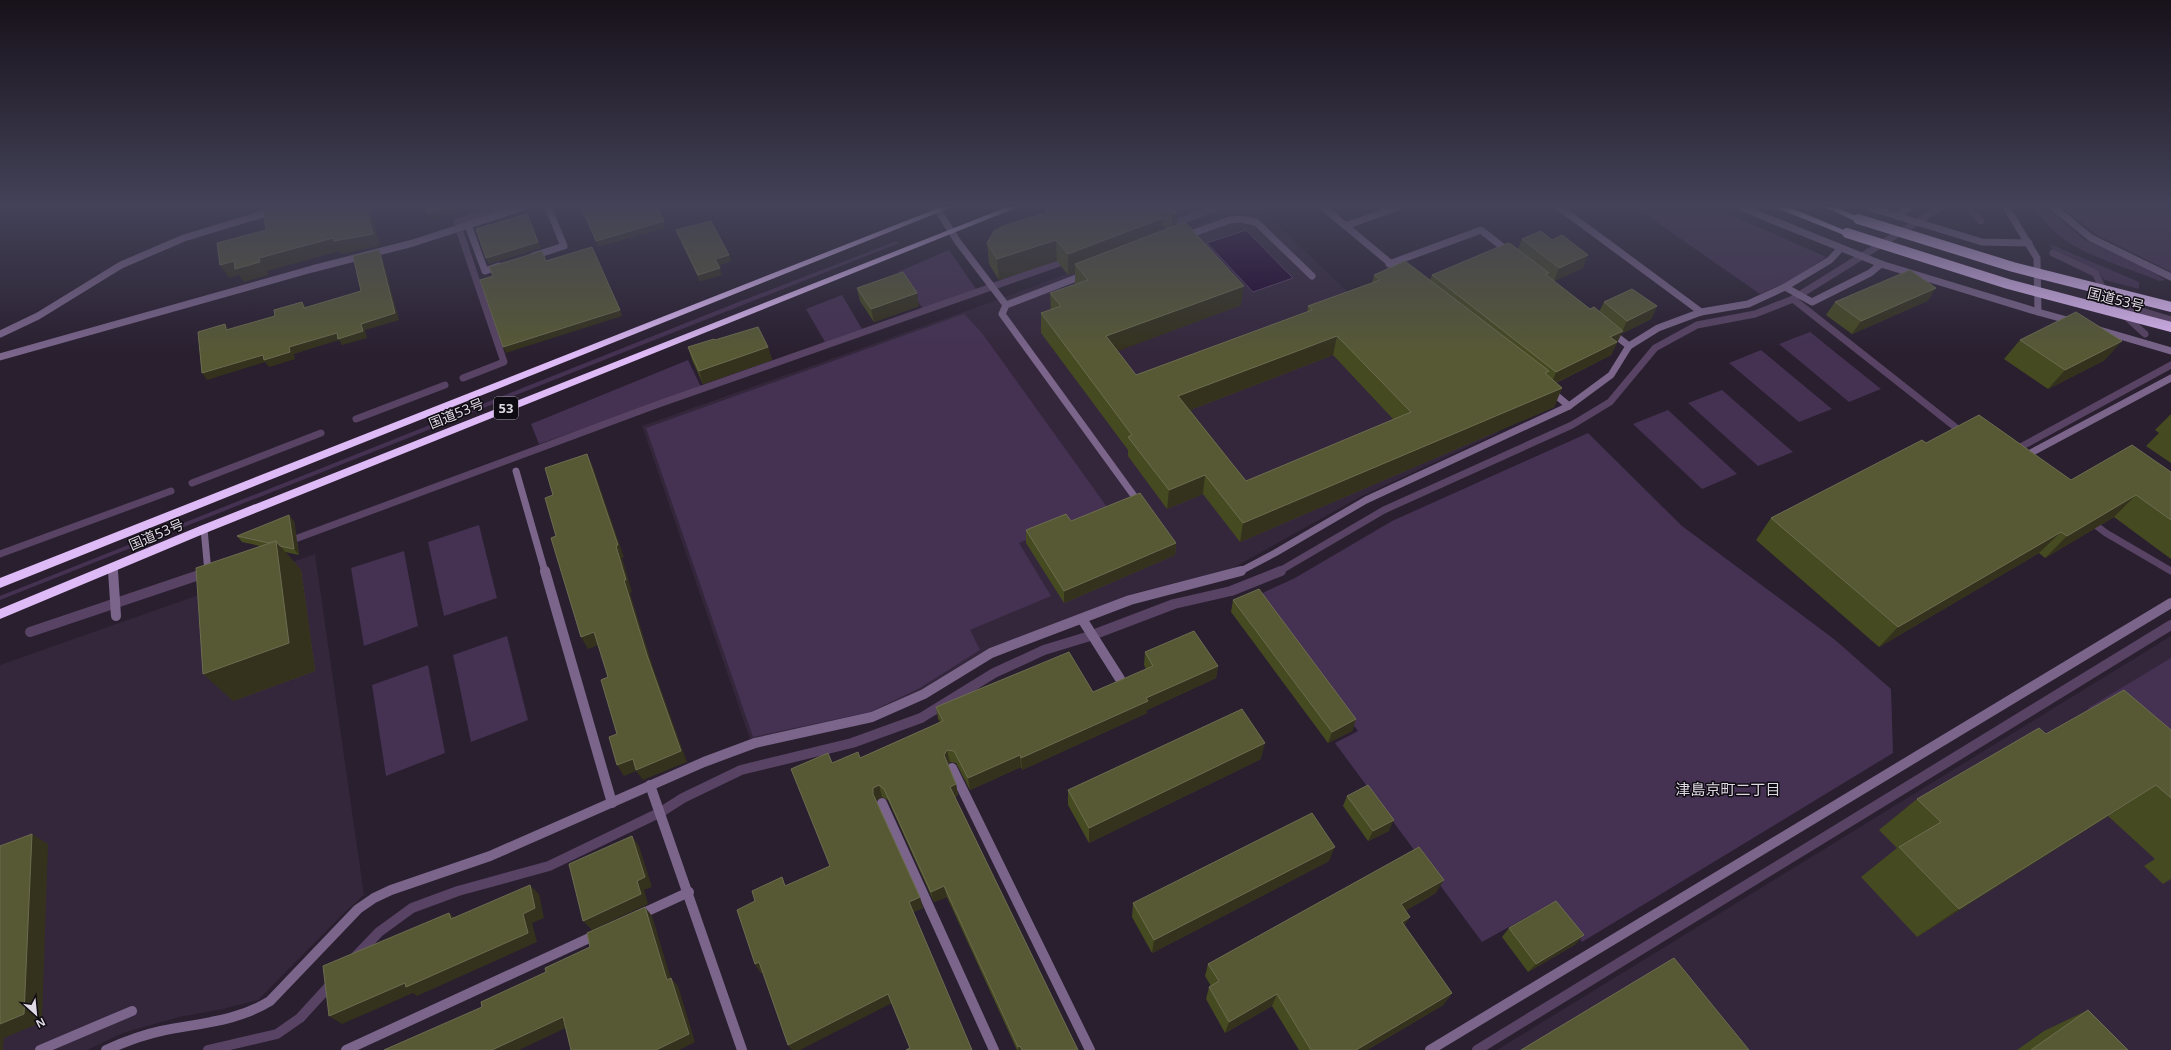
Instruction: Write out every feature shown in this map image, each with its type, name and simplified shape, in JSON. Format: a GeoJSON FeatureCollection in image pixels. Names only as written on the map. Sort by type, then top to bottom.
{"type":"FeatureCollection","features":[{"type":"Feature","properties":{"kind":"highway","name":"国道53号"},"geometry":{"type":"LineString","coordinates":[[0,583],[819,256]]}},
{"type":"Feature","properties":{"kind":"highway","name":"国道53号"},"geometry":{"type":"LineString","coordinates":[[0,614],[204,529],[891,256]]}},
{"type":"Feature","properties":{"kind":"highway","name":"国道53号"},"geometry":{"type":"LineString","coordinates":[[1911,256],[1988,280],[2171,327]]}},
{"type":"Feature","properties":{"kind":"highway","name":"国道53号"},"geometry":{"type":"LineString","coordinates":[[1972,256],[2064,282],[2171,307]]}},
{"type":"Feature","properties":{"kind":"street"},"geometry":{"type":"LineString","coordinates":[[0,334],[38,316],[121,264],[140,256]]}},
{"type":"Feature","properties":{"kind":"street"},"geometry":{"type":"LineString","coordinates":[[0,357],[362,256]]}},
{"type":"Feature","properties":{"kind":"street"},"geometry":{"type":"LineString","coordinates":[[480,256],[485,270],[507,264]]}},
{"type":"Feature","properties":{"kind":"street"},"geometry":{"type":"LineString","coordinates":[[969,256],[1006,305]]}},
{"type":"Feature","properties":{"kind":"street"},"geometry":{"type":"LineString","coordinates":[[1291,256],[1312,276]]}},
{"type":"Feature","properties":{"kind":"street"},"geometry":{"type":"LineString","coordinates":[[1380,256],[1408,278]]}},
{"type":"Feature","properties":{"kind":"street"},"geometry":{"type":"LineString","coordinates":[[1389,264],[1411,256]]}},
{"type":"Feature","properties":{"kind":"street"},"geometry":{"type":"LineString","coordinates":[[1514,256],[1518,259]]}},
{"type":"Feature","properties":{"kind":"street"},"geometry":{"type":"LineString","coordinates":[[1625,256],[1701,312]]}},
{"type":"Feature","properties":{"kind":"street"},"geometry":{"type":"LineString","coordinates":[[106,1050],[161,1031],[241,1017],[258,1010],[270,1001],[358,909],[374,898],[391,890],[490,856],[612,803],[652,788],[704,762],[754,743],[872,717],[924,694],[991,653],[1083,621],[1130,600],[1236,573],[1275,553],[1366,500],[1569,406],[1611,375],[1629,346],[1658,328],[1701,312],[1748,304],[1787,288],[1830,260],[1834,256]]}},
{"type":"Feature","properties":{"kind":"street"},"geometry":{"type":"LineString","coordinates":[[1859,256],[2084,325]]}},
{"type":"Feature","properties":{"kind":"street"},"geometry":{"type":"LineString","coordinates":[[2036,256],[2038,312]]}},
{"type":"Feature","properties":{"kind":"street"},"geometry":{"type":"LineString","coordinates":[[2128,256],[2171,277]]}},
{"type":"Feature","properties":{"kind":"street"},"geometry":{"type":"LineString","coordinates":[[1787,288],[1812,302],[1870,273],[1881,264]]}},
{"type":"Feature","properties":{"kind":"street"},"geometry":{"type":"LineString","coordinates":[[1088,273],[1006,305],[1002,314],[1137,500]]}},
{"type":"Feature","properties":{"kind":"street"},"geometry":{"type":"LineString","coordinates":[[1605,327],[1629,346]]}},
{"type":"Feature","properties":{"kind":"street"},"geometry":{"type":"LineString","coordinates":[[2091,327],[2171,351]]}},
{"type":"Feature","properties":{"kind":"street"},"geometry":{"type":"LineString","coordinates":[[2020,459],[2171,378]]}},
{"type":"Feature","properties":{"kind":"street"},"geometry":{"type":"LineString","coordinates":[[1544,386],[1569,406]]}},
{"type":"Feature","properties":{"kind":"street"},"geometry":{"type":"LineString","coordinates":[[516,471],[612,803]]}},
{"type":"Feature","properties":{"kind":"street"},"geometry":{"type":"LineString","coordinates":[[204,529],[208,580]]}},
{"type":"Feature","properties":{"kind":"street"},"geometry":{"type":"LineString","coordinates":[[113,568],[116,608]]}},
{"type":"Feature","properties":{"kind":"street"},"geometry":{"type":"LineString","coordinates":[[1430,1050],[2171,603]]}},
{"type":"Feature","properties":{"kind":"street"},"geometry":{"type":"LineString","coordinates":[[1083,621],[1120,679]]}},
{"type":"Feature","properties":{"kind":"street"},"geometry":{"type":"LineString","coordinates":[[952,768],[1090,1050]]}},
{"type":"Feature","properties":{"kind":"street"},"geometry":{"type":"LineString","coordinates":[[652,788],[689,892],[742,1050]]}},
{"type":"Feature","properties":{"kind":"street"},"geometry":{"type":"LineString","coordinates":[[882,803],[994,1050]]}},
{"type":"Feature","properties":{"kind":"street"},"geometry":{"type":"LineString","coordinates":[[632,919],[689,892]]}},
{"type":"Feature","properties":{"kind":"street"},"geometry":{"type":"LineString","coordinates":[[346,1050],[611,928]]}},
{"type":"Feature","properties":{"kind":"street"},"geometry":{"type":"LineString","coordinates":[[40,1050],[132,1011]]}},
{"type":"Feature","properties":{"kind":"shaded area"},"geometry":{"type":"Polygon","coordinates":[[[858,256],[866,256],[0,600],[0,596],[741,301],[858,256]]]}},
{"type":"Feature","properties":{"kind":"shaded area"},"geometry":{"type":"Polygon","coordinates":[[[935,256],[953,256],[976,289],[923,309],[898,272],[935,256]]]}},
{"type":"Feature","properties":{"kind":"shaded area"},"geometry":{"type":"Polygon","coordinates":[[[1113,256],[1310,256],[1498,433],[1360,497],[1233,568],[1128,595],[1080,615],[988,649],[922,690],[871,714],[750,739],[642,426],[1000,299],[1113,256]]]}},
{"type":"Feature","properties":{"kind":"shaded area"},"geometry":{"type":"Polygon","coordinates":[[[1219,256],[1271,256],[1293,278],[1253,292],[1219,256]]]}},
{"type":"Feature","properties":{"kind":"shaded area"},"geometry":{"type":"Polygon","coordinates":[[[1705,256],[1826,257],[1793,279],[1760,294],[1705,256]]]}},
{"type":"Feature","properties":{"kind":"shaded area"},"geometry":{"type":"Polygon","coordinates":[[[2068,256],[2078,256],[2139,282],[2139,289],[2105,280],[2096,270],[2068,256]]]}},
{"type":"Feature","properties":{"kind":"shaded area"},"geometry":{"type":"Polygon","coordinates":[[[2096,256],[2119,256],[2151,271],[2165,280],[2160,281],[2096,256]]]}},
{"type":"Feature","properties":{"kind":"shaded area"},"geometry":{"type":"Polygon","coordinates":[[[2139,256],[2171,256],[2171,272],[2139,256]]]}},
{"type":"Feature","properties":{"kind":"shaded area"},"geometry":{"type":"Polygon","coordinates":[[[842,295],[862,329],[825,342],[806,309],[842,295]]]}},
{"type":"Feature","properties":{"kind":"shaded area"},"geometry":{"type":"Polygon","coordinates":[[[964,314],[982,333],[1107,507],[1019,543],[1051,596],[970,630],[980,650],[920,688],[870,712],[753,737],[646,428],[964,314]]]}},
{"type":"Feature","properties":{"kind":"shaded area"},"geometry":{"type":"Polygon","coordinates":[[[1810,332],[1881,389],[1849,402],[1779,344],[1810,332]]]}},
{"type":"Feature","properties":{"kind":"shaded area"},"geometry":{"type":"Polygon","coordinates":[[[1761,350],[1832,409],[1799,422],[1729,363],[1761,350]]]}},
{"type":"Feature","properties":{"kind":"shaded area"},"geometry":{"type":"Polygon","coordinates":[[[688,360],[701,387],[539,444],[531,424],[688,360]]]}},
{"type":"Feature","properties":{"kind":"shaded area"},"geometry":{"type":"Polygon","coordinates":[[[1722,390],[1793,452],[1758,466],[1688,403],[1722,390]]]}},
{"type":"Feature","properties":{"kind":"shaded area"},"geometry":{"type":"Polygon","coordinates":[[[1668,410],[1737,474],[1702,489],[1633,424],[1668,410]]]}},
{"type":"Feature","properties":{"kind":"shaded area"},"geometry":{"type":"Polygon","coordinates":[[[1588,433],[1682,526],[1834,639],[1891,689],[1893,753],[1582,942],[1552,903],[1482,942],[1335,743],[1358,731],[1256,596],[1295,578],[1392,521],[1588,433]]]}},
{"type":"Feature","properties":{"kind":"shaded area"},"geometry":{"type":"Polygon","coordinates":[[[479,525],[497,598],[444,616],[428,542],[479,525]]]}},
{"type":"Feature","properties":{"kind":"shaded area"},"geometry":{"type":"Polygon","coordinates":[[[404,551],[418,626],[364,646],[351,568],[404,551]]]}},
{"type":"Feature","properties":{"kind":"shaded area"},"geometry":{"type":"Polygon","coordinates":[[[315,554],[364,895],[343,914],[258,1000],[223,1009],[179,1017],[123,1033],[87,1050],[0,1050],[0,665],[315,554]]]}},
{"type":"Feature","properties":{"kind":"shaded area"},"geometry":{"type":"Polygon","coordinates":[[[507,636],[528,720],[471,742],[453,655],[507,636]]]}},
{"type":"Feature","properties":{"kind":"shaded area"},"geometry":{"type":"Polygon","coordinates":[[[2171,636],[2171,1050],[1497,1050],[2171,636]]]}},
{"type":"Feature","properties":{"kind":"shaded area"},"geometry":{"type":"Polygon","coordinates":[[[2171,658],[2171,776],[2088,708],[2171,658]]]}},
{"type":"Feature","properties":{"kind":"shaded area"},"geometry":{"type":"Polygon","coordinates":[[[428,665],[445,753],[386,776],[372,685],[428,665]]]}},
{"type":"Feature","properties":{"kind":"building"},"geometry":{"type":"Polygon","coordinates":[[[219,256],[266,256],[259,258],[260,262],[235,269],[234,261],[220,265],[219,256]]]}},
{"type":"Feature","properties":{"kind":"building"},"geometry":{"type":"Polygon","coordinates":[[[353,256],[381,256],[395,313],[361,324],[363,331],[338,339],[337,333],[289,347],[290,352],[264,360],[263,355],[202,373],[198,332],[225,324],[226,330],[275,316],[274,310],[302,302],[304,308],[361,291],[353,256]]]}},
{"type":"Feature","properties":{"kind":"building"},"geometry":{"type":"Polygon","coordinates":[[[525,256],[544,256],[546,261],[562,256],[596,256],[620,310],[503,347],[480,280],[493,276],[489,267],[525,256]]]}},
{"type":"Feature","properties":{"kind":"building"},"geometry":{"type":"Polygon","coordinates":[[[689,256],[726,256],[715,259],[720,268],[698,275],[689,256]]]}},
{"type":"Feature","properties":{"kind":"building"},"geometry":{"type":"Polygon","coordinates":[[[995,256],[1006,256],[997,259],[995,256]]]}},
{"type":"Feature","properties":{"kind":"building"},"geometry":{"type":"Polygon","coordinates":[[[1096,256],[1216,256],[1244,286],[1106,336],[1136,375],[1312,310],[1308,306],[1380,280],[1374,275],[1405,261],[1549,371],[1545,373],[1562,388],[1243,523],[1205,475],[1169,490],[1128,437],[1132,435],[1041,313],[1061,306],[1050,293],[1088,280],[1075,264],[1096,256]],[[1337,336],[1178,396],[1246,481],[1411,412],[1337,336]]]}},
{"type":"Feature","properties":{"kind":"building"},"geometry":{"type":"Polygon","coordinates":[[[1477,256],[1527,256],[1549,273],[1545,274],[1590,309],[1594,307],[1623,331],[1610,337],[1617,342],[1556,372],[1432,275],[1477,256]]]}},
{"type":"Feature","properties":{"kind":"building"},"geometry":{"type":"Polygon","coordinates":[[[1544,256],[1586,256],[1559,268],[1544,256]]]}},
{"type":"Feature","properties":{"kind":"building"},"geometry":{"type":"Polygon","coordinates":[[[1910,270],[1936,288],[1861,321],[1835,302],[1910,270]]]}},
{"type":"Feature","properties":{"kind":"building"},"geometry":{"type":"Polygon","coordinates":[[[903,272],[917,293],[871,309],[857,288],[903,272]]]}},
{"type":"Feature","properties":{"kind":"building"},"geometry":{"type":"Polygon","coordinates":[[[1632,289],[1657,306],[1627,321],[1604,302],[1632,289]]]}},
{"type":"Feature","properties":{"kind":"building"},"geometry":{"type":"Polygon","coordinates":[[[2076,312],[2122,341],[2065,370],[2020,340],[2076,312]]]}},
{"type":"Feature","properties":{"kind":"building"},"geometry":{"type":"Polygon","coordinates":[[[758,327],[768,347],[699,371],[688,347],[758,327]]]}},
{"type":"Feature","properties":{"kind":"building"},"geometry":{"type":"Polygon","coordinates":[[[1979,415],[2071,480],[2132,445],[2171,472],[2171,520],[2136,495],[2067,536],[2061,532],[1898,627],[1771,518],[1922,440],[1926,443],[1979,415]]]}},
{"type":"Feature","properties":{"kind":"building"},"geometry":{"type":"Polygon","coordinates":[[[587,454],[618,545],[616,546],[626,580],[624,580],[647,655],[681,751],[636,770],[633,759],[617,765],[609,737],[617,734],[601,680],[608,677],[594,632],[581,637],[551,538],[556,536],[545,498],[553,495],[545,468],[587,454]]]}},
{"type":"Feature","properties":{"kind":"building"},"geometry":{"type":"Polygon","coordinates":[[[1140,493],[1176,543],[1064,591],[1026,530],[1066,514],[1071,521],[1140,493]]]}},
{"type":"Feature","properties":{"kind":"building"},"geometry":{"type":"Polygon","coordinates":[[[289,515],[294,549],[280,546],[276,541],[269,543],[237,536],[289,515]]]}},
{"type":"Feature","properties":{"kind":"building"},"geometry":{"type":"Polygon","coordinates":[[[276,541],[289,643],[203,674],[196,568],[276,541]]]}},
{"type":"Feature","properties":{"kind":"building"},"geometry":{"type":"Polygon","coordinates":[[[1259,589],[1356,719],[1332,732],[1233,600],[1259,589]]]}},
{"type":"Feature","properties":{"kind":"building"},"geometry":{"type":"Polygon","coordinates":[[[1194,631],[1218,666],[1146,698],[1148,701],[1021,758],[1020,755],[968,778],[954,751],[947,750],[944,755],[956,784],[950,787],[1078,1050],[1022,1050],[1020,1046],[1018,1047],[944,886],[931,892],[884,789],[879,785],[873,788],[873,794],[920,897],[909,902],[972,1050],[906,1050],[910,1048],[888,994],[788,1045],[759,962],[755,964],[737,910],[755,901],[752,891],[782,877],[785,886],[830,866],[791,769],[828,753],[832,763],[858,752],[860,758],[943,721],[936,707],[1069,652],[1093,692],[1153,666],[1145,652],[1194,631]]]}},
{"type":"Feature","properties":{"kind":"building"},"geometry":{"type":"Polygon","coordinates":[[[2124,690],[2171,730],[2171,798],[2156,785],[1959,909],[1899,847],[1941,822],[1917,799],[2039,728],[2046,734],[2124,690]]]}},
{"type":"Feature","properties":{"kind":"building"},"geometry":{"type":"Polygon","coordinates":[[[1242,709],[1265,743],[1089,828],[1068,790],[1242,709]]]}},
{"type":"Feature","properties":{"kind":"building"},"geometry":{"type":"Polygon","coordinates":[[[1368,785],[1394,820],[1373,831],[1347,796],[1368,785]]]}},
{"type":"Feature","properties":{"kind":"building"},"geometry":{"type":"Polygon","coordinates":[[[1312,813],[1335,847],[1154,940],[1133,903],[1312,813]]]}},
{"type":"Feature","properties":{"kind":"building"},"geometry":{"type":"Polygon","coordinates":[[[32,834],[24,1014],[0,1024],[0,846],[32,834]]]}},
{"type":"Feature","properties":{"kind":"building"},"geometry":{"type":"Polygon","coordinates":[[[632,836],[645,877],[637,881],[641,894],[583,921],[569,864],[632,836]]]}},
{"type":"Feature","properties":{"kind":"building"},"geometry":{"type":"Polygon","coordinates":[[[1419,847],[1444,880],[1401,904],[1410,917],[1402,922],[1452,993],[1356,1050],[1311,1050],[1277,994],[1229,1022],[1209,987],[1219,981],[1208,964],[1419,847]]]}},
{"type":"Feature","properties":{"kind":"building"},"geometry":{"type":"Polygon","coordinates":[[[530,885],[535,908],[523,914],[528,933],[406,987],[405,983],[329,1016],[323,966],[449,913],[451,919],[530,885]]]}},
{"type":"Feature","properties":{"kind":"building"},"geometry":{"type":"Polygon","coordinates":[[[1556,901],[1584,935],[1536,964],[1509,928],[1556,901]]]}},
{"type":"Feature","properties":{"kind":"building"},"geometry":{"type":"Polygon","coordinates":[[[645,907],[667,980],[671,978],[689,1034],[656,1050],[571,1050],[563,1017],[492,1050],[384,1050],[482,1007],[481,1002],[546,972],[545,968],[590,947],[587,933],[645,907]]]}},
{"type":"Feature","properties":{"kind":"building"},"geometry":{"type":"Polygon","coordinates":[[[1674,958],[1749,1050],[1521,1050],[1674,958]]]}},
{"type":"Feature","properties":{"kind":"building"},"geometry":{"type":"Polygon","coordinates":[[[2088,1010],[2128,1050],[2031,1050],[2088,1010]]]}},
{"type":"Feature","properties":{"kind":"waterway"},"geometry":{"type":"LineString","coordinates":[[463,378],[504,362],[468,256]]}},
{"type":"Feature","properties":{"kind":"waterway"},"geometry":{"type":"LineString","coordinates":[[1793,299],[1862,256]]}},
{"type":"Feature","properties":{"kind":"waterway"},"geometry":{"type":"LineString","coordinates":[[2059,256],[2095,273],[2110,302],[2145,334]]}},
{"type":"Feature","properties":{"kind":"waterway"},"geometry":{"type":"LineString","coordinates":[[287,542],[656,405],[1068,260]]}},
{"type":"Feature","properties":{"kind":"waterway"},"geometry":{"type":"LineString","coordinates":[[1278,572],[1384,510],[1572,425],[1610,402],[1655,348],[1697,325],[1755,314],[1793,299]]}},
{"type":"Feature","properties":{"kind":"waterway"},"geometry":{"type":"LineString","coordinates":[[1793,299],[1964,434]]}},
{"type":"Feature","properties":{"kind":"waterway"},"geometry":{"type":"LineString","coordinates":[[2112,302],[2171,320]]}},
{"type":"Feature","properties":{"kind":"waterway"},"geometry":{"type":"LineString","coordinates":[[2015,450],[2171,365]]}},
{"type":"Feature","properties":{"kind":"waterway"},"geometry":{"type":"LineString","coordinates":[[356,419],[445,385]]}},
{"type":"Feature","properties":{"kind":"waterway"},"geometry":{"type":"LineString","coordinates":[[192,483],[321,433]]}},
{"type":"Feature","properties":{"kind":"waterway"},"geometry":{"type":"LineString","coordinates":[[0,554],[171,491]]}},
{"type":"Feature","properties":{"kind":"waterway"},"geometry":{"type":"LineString","coordinates":[[2090,521],[2106,533],[2171,571]]}},
{"type":"Feature","properties":{"kind":"waterway"},"geometry":{"type":"LineString","coordinates":[[355,957],[379,932],[412,908],[458,891],[549,866],[661,812],[683,798],[741,770],[852,743],[921,718],[994,673],[1044,650],[1090,636],[1174,604],[1231,591],[1281,571]]}},
{"type":"Feature","properties":{"kind":"waterway"},"geometry":{"type":"LineString","coordinates":[[30,632],[205,573]]}},
{"type":"Feature","properties":{"kind":"waterway"},"geometry":{"type":"LineString","coordinates":[[1477,1050],[2171,625]]}},
{"type":"Feature","properties":{"kind":"waterway"},"geometry":{"type":"LineString","coordinates":[[208,1050],[277,1034],[300,1018],[333,982]]}},
{"type":"Feature","properties":{"kind":"district","name":"津島京町二丁目"},"geometry":{"type":"Point","coordinates":[1728,789]}}]}
